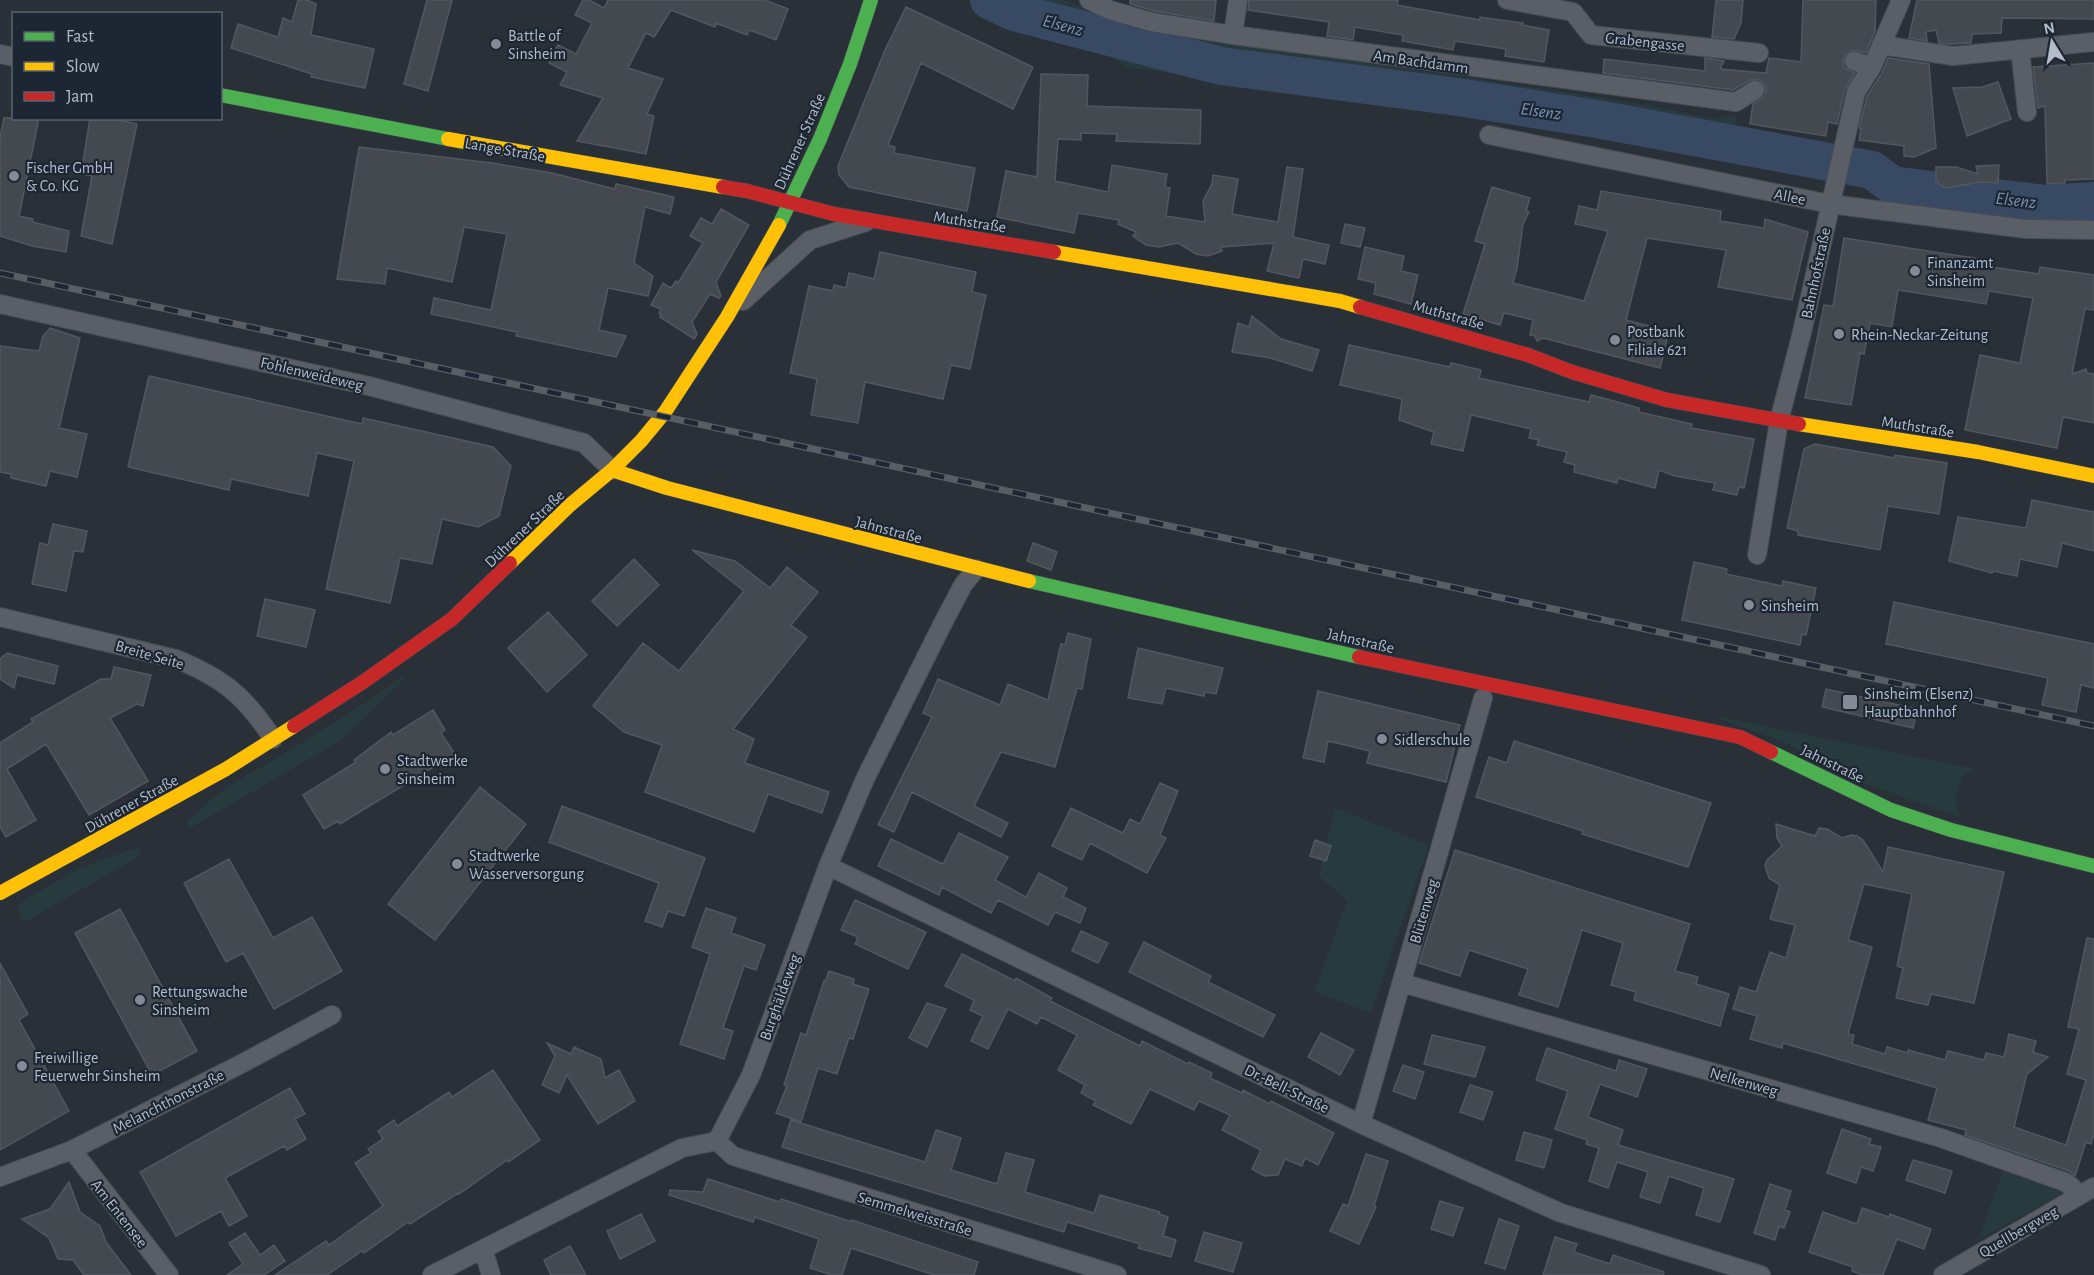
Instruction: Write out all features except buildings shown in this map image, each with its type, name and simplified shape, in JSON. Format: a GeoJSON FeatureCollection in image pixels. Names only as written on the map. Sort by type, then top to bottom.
{"type":"FeatureCollection","features":[{"type":"Feature","properties":{"kind":"street","name":"Dührener Straße"},"geometry":{"type":"LineString","coordinates":[[0,893],[226,769],[363,682],[452,619],[570,505],[612,470],[641,441],[665,412],[727,317],[763,255],[824,128],[850,64],[871,0]]}},
{"type":"Feature","properties":{"kind":"street","name":"Am Bachdamm"},"geometry":{"type":"LineString","coordinates":[[1089,0],[1152,22],[1233,35],[1736,102],[1755,90]]}},
{"type":"Feature","properties":{"kind":"street"},"geometry":{"type":"LineString","coordinates":[[1233,35],[1239,0]]}},
{"type":"Feature","properties":{"kind":"street","name":"Grabengasse"},"geometry":{"type":"LineString","coordinates":[[1506,0],[1574,12],[1591,35],[1759,53]]}},
{"type":"Feature","properties":{"kind":"street","name":"Bahnhofstraße"},"geometry":{"type":"LineString","coordinates":[[1757,555],[1779,421],[1802,332],[1844,147],[1850,91],[1872,67],[1901,0]]}},
{"type":"Feature","properties":{"kind":"street"},"geometry":{"type":"LineString","coordinates":[[1881,45],[1953,56],[2094,42]]}},
{"type":"Feature","properties":{"kind":"street"},"geometry":{"type":"LineString","coordinates":[[2020,49],[2027,112]]}},
{"type":"Feature","properties":{"kind":"street"},"geometry":{"type":"LineString","coordinates":[[1854,62],[1872,67]]}},
{"type":"Feature","properties":{"kind":"street","name":"Lange Straße"},"geometry":{"type":"LineString","coordinates":[[222,95],[480,145],[747,191],[789,204]]}},
{"type":"Feature","properties":{"kind":"street","name":"Allee"},"geometry":{"type":"LineString","coordinates":[[1489,135],[1830,204],[2026,229],[2094,230]]}},
{"type":"Feature","properties":{"kind":"street","name":"Muthstraße"},"geometry":{"type":"LineString","coordinates":[[789,204],[871,221],[1340,301],[1508,348],[1572,372],[1667,400],[1779,421],[1978,452],[2094,476]]}},
{"type":"Feature","properties":{"kind":"street"},"geometry":{"type":"LineString","coordinates":[[727,317],[810,240],[871,221]]}},
{"type":"Feature","properties":{"kind":"street","name":"Fohlenweideweg"},"geometry":{"type":"LineString","coordinates":[[0,304],[369,386],[584,443],[612,470]]}},
{"type":"Feature","properties":{"kind":"street","name":"Jahnstraße"},"geometry":{"type":"LineString","coordinates":[[612,470],[667,488],[976,568],[1356,656],[1740,737],[1891,810],[1951,830],[2094,866]]}},
{"type":"Feature","properties":{"kind":"street","name":"Burghäldeweg"},"geometry":{"type":"LineString","coordinates":[[717,1141],[751,1074],[828,866],[865,779],[963,585],[976,568]]}},
{"type":"Feature","properties":{"kind":"street","name":"Breite Seite"},"geometry":{"type":"LineString","coordinates":[[0,617],[165,656],[201,669],[224,683],[242,698],[273,739]]}},
{"type":"Feature","properties":{"kind":"street","name":"Blütenweg"},"geometry":{"type":"LineString","coordinates":[[1361,1124],[1483,698]]}},
{"type":"Feature","properties":{"kind":"street","name":"Dr.-Bell-Straße"},"geometry":{"type":"LineString","coordinates":[[828,866],[1361,1124],[1561,1213],[1761,1275]]}},
{"type":"Feature","properties":{"kind":"street","name":"Nelkenweg"},"geometry":{"type":"LineString","coordinates":[[1402,983],[1941,1138],[2065,1182],[2073,1187],[2078,1196]]}},
{"type":"Feature","properties":{"kind":"street","name":"Melanchthonstraße"},"geometry":{"type":"LineString","coordinates":[[0,1178],[72,1150],[332,1016]]}},
{"type":"Feature","properties":{"kind":"street"},"geometry":{"type":"LineString","coordinates":[[432,1275],[682,1148],[717,1141]]}},
{"type":"Feature","properties":{"kind":"street","name":"Semmelweisstraße"},"geometry":{"type":"LineString","coordinates":[[717,1141],[733,1156],[1067,1268],[1117,1275]]}},
{"type":"Feature","properties":{"kind":"street","name":"Am Entensee"},"geometry":{"type":"LineString","coordinates":[[72,1150],[169,1275]]}},
{"type":"Feature","properties":{"kind":"street","name":"Quellbergweg"},"geometry":{"type":"LineString","coordinates":[[1943,1275],[2094,1187]]}},
{"type":"Feature","properties":{"kind":"street"},"geometry":{"type":"LineString","coordinates":[[483,1249],[491,1275]]}},
{"type":"Feature","properties":{"kind":"green space"},"geometry":{"type":"Polygon","coordinates":[[[969,0],[1064,0],[1095,13],[1170,34],[1552,90],[1653,106],[1714,119],[1737,114],[1736,127],[1833,144],[1825,174],[1723,155],[1126,67],[1089,42],[969,0]]]}},
{"type":"Feature","properties":{"kind":"green space"},"geometry":{"type":"Polygon","coordinates":[[[403,676],[404,679],[340,741],[190,828],[186,822],[225,788],[365,703],[403,676]]]}},
{"type":"Feature","properties":{"kind":"green space"},"geometry":{"type":"Polygon","coordinates":[[[1705,714],[1975,769],[1963,776],[1955,799],[1960,817],[1856,781],[1784,742],[1705,714]]]}},
{"type":"Feature","properties":{"kind":"green space"},"geometry":{"type":"Polygon","coordinates":[[[1335,808],[1429,845],[1371,1013],[1314,992],[1347,901],[1319,876],[1335,808]]]}},
{"type":"Feature","properties":{"kind":"green space"},"geometry":{"type":"Polygon","coordinates":[[[138,847],[142,855],[23,923],[17,909],[23,901],[78,869],[138,847]]]}},
{"type":"Feature","properties":{"kind":"green space"},"geometry":{"type":"Polygon","coordinates":[[[2003,1170],[2070,1189],[1978,1240],[2003,1170]]]}},
{"type":"Feature","properties":{"kind":"waterway","name":"Elsenz"},"geometry":{"type":"LineString","coordinates":[[989,0],[1014,12],[1221,66],[1465,98],[1597,119],[1872,170],[1892,185],[2045,204],[2094,201]]}},
{"type":"Feature","properties":{"kind":"railway"},"geometry":{"type":"LineString","coordinates":[[0,273],[2094,726]]}},
{"type":"Feature","properties":{"kind":"traffic: fast"},"geometry":{"type":"LineString","coordinates":[[779,225],[820,139],[850,64],[871,0]]}},
{"type":"Feature","properties":{"kind":"traffic: fast"},"geometry":{"type":"LineString","coordinates":[[222,95],[448,139]]}},
{"type":"Feature","properties":{"kind":"traffic: fast"},"geometry":{"type":"LineString","coordinates":[[1029,581],[1359,657]]}},
{"type":"Feature","properties":{"kind":"traffic: fast"},"geometry":{"type":"LineString","coordinates":[[1771,752],[1891,810],[1951,830],[2094,866]]}},
{"type":"Feature","properties":{"kind":"traffic: slow"},"geometry":{"type":"LineString","coordinates":[[448,139],[723,187]]}},
{"type":"Feature","properties":{"kind":"traffic: slow"},"geometry":{"type":"LineString","coordinates":[[510,563],[570,505],[612,470],[641,441],[665,412],[727,317],[779,225]]}},
{"type":"Feature","properties":{"kind":"traffic: slow"},"geometry":{"type":"LineString","coordinates":[[1054,252],[1340,301],[1360,307]]}},
{"type":"Feature","properties":{"kind":"traffic: slow"},"geometry":{"type":"LineString","coordinates":[[1799,424],[1978,452],[2094,476]]}},
{"type":"Feature","properties":{"kind":"traffic: slow"},"geometry":{"type":"LineString","coordinates":[[612,470],[667,488],[1029,581]]}},
{"type":"Feature","properties":{"kind":"traffic: slow"},"geometry":{"type":"LineString","coordinates":[[0,893],[226,769],[294,726]]}},
{"type":"Feature","properties":{"kind":"traffic: jam"},"geometry":{"type":"LineString","coordinates":[[723,187],[834,214],[1054,252]]}},
{"type":"Feature","properties":{"kind":"traffic: jam"},"geometry":{"type":"LineString","coordinates":[[1360,307],[1528,355],[1572,372],[1667,400],[1799,424]]}},
{"type":"Feature","properties":{"kind":"traffic: jam"},"geometry":{"type":"LineString","coordinates":[[294,726],[363,682],[452,619],[510,563]]}},
{"type":"Feature","properties":{"kind":"traffic: jam"},"geometry":{"type":"LineString","coordinates":[[1359,657],[1740,737],[1771,752]]}},
{"type":"Feature","properties":{"kind":"place","name":"Battle of Sinsheim"},"geometry":{"type":"Point","coordinates":[496,44]}},
{"type":"Feature","properties":{"kind":"place","name":"Fischer GmbH & Co. KG"},"geometry":{"type":"Point","coordinates":[14,176]}},
{"type":"Feature","properties":{"kind":"place","name":"Finanzamt Sinsheim"},"geometry":{"type":"Point","coordinates":[1915,271]}},
{"type":"Feature","properties":{"kind":"place","name":"Rhein-Neckar-Zeitung"},"geometry":{"type":"Point","coordinates":[1839,334]}},
{"type":"Feature","properties":{"kind":"place","name":"Postbank Filiale 621"},"geometry":{"type":"Point","coordinates":[1615,340]}},
{"type":"Feature","properties":{"kind":"place","name":"Sinsheim"},"geometry":{"type":"Point","coordinates":[1749,605]}},
{"type":"Feature","properties":{"kind":"place","name":"Sinsheim (Elsenz) Hauptbahnhof"},"geometry":{"type":"Point","coordinates":[1850,702]}},
{"type":"Feature","properties":{"kind":"place","name":"Sidlerschule"},"geometry":{"type":"Point","coordinates":[1382,739]}},
{"type":"Feature","properties":{"kind":"place","name":"Stadtwerke Sinsheim"},"geometry":{"type":"Point","coordinates":[385,769]}},
{"type":"Feature","properties":{"kind":"place","name":"Stadtwerke Wasserversorgung"},"geometry":{"type":"Point","coordinates":[457,864]}},
{"type":"Feature","properties":{"kind":"place","name":"Rettungswache Sinsheim"},"geometry":{"type":"Point","coordinates":[140,1000]}},
{"type":"Feature","properties":{"kind":"place","name":"Freiwillige Feuerwehr Sinsheim"},"geometry":{"type":"Point","coordinates":[22,1066]}}]}
